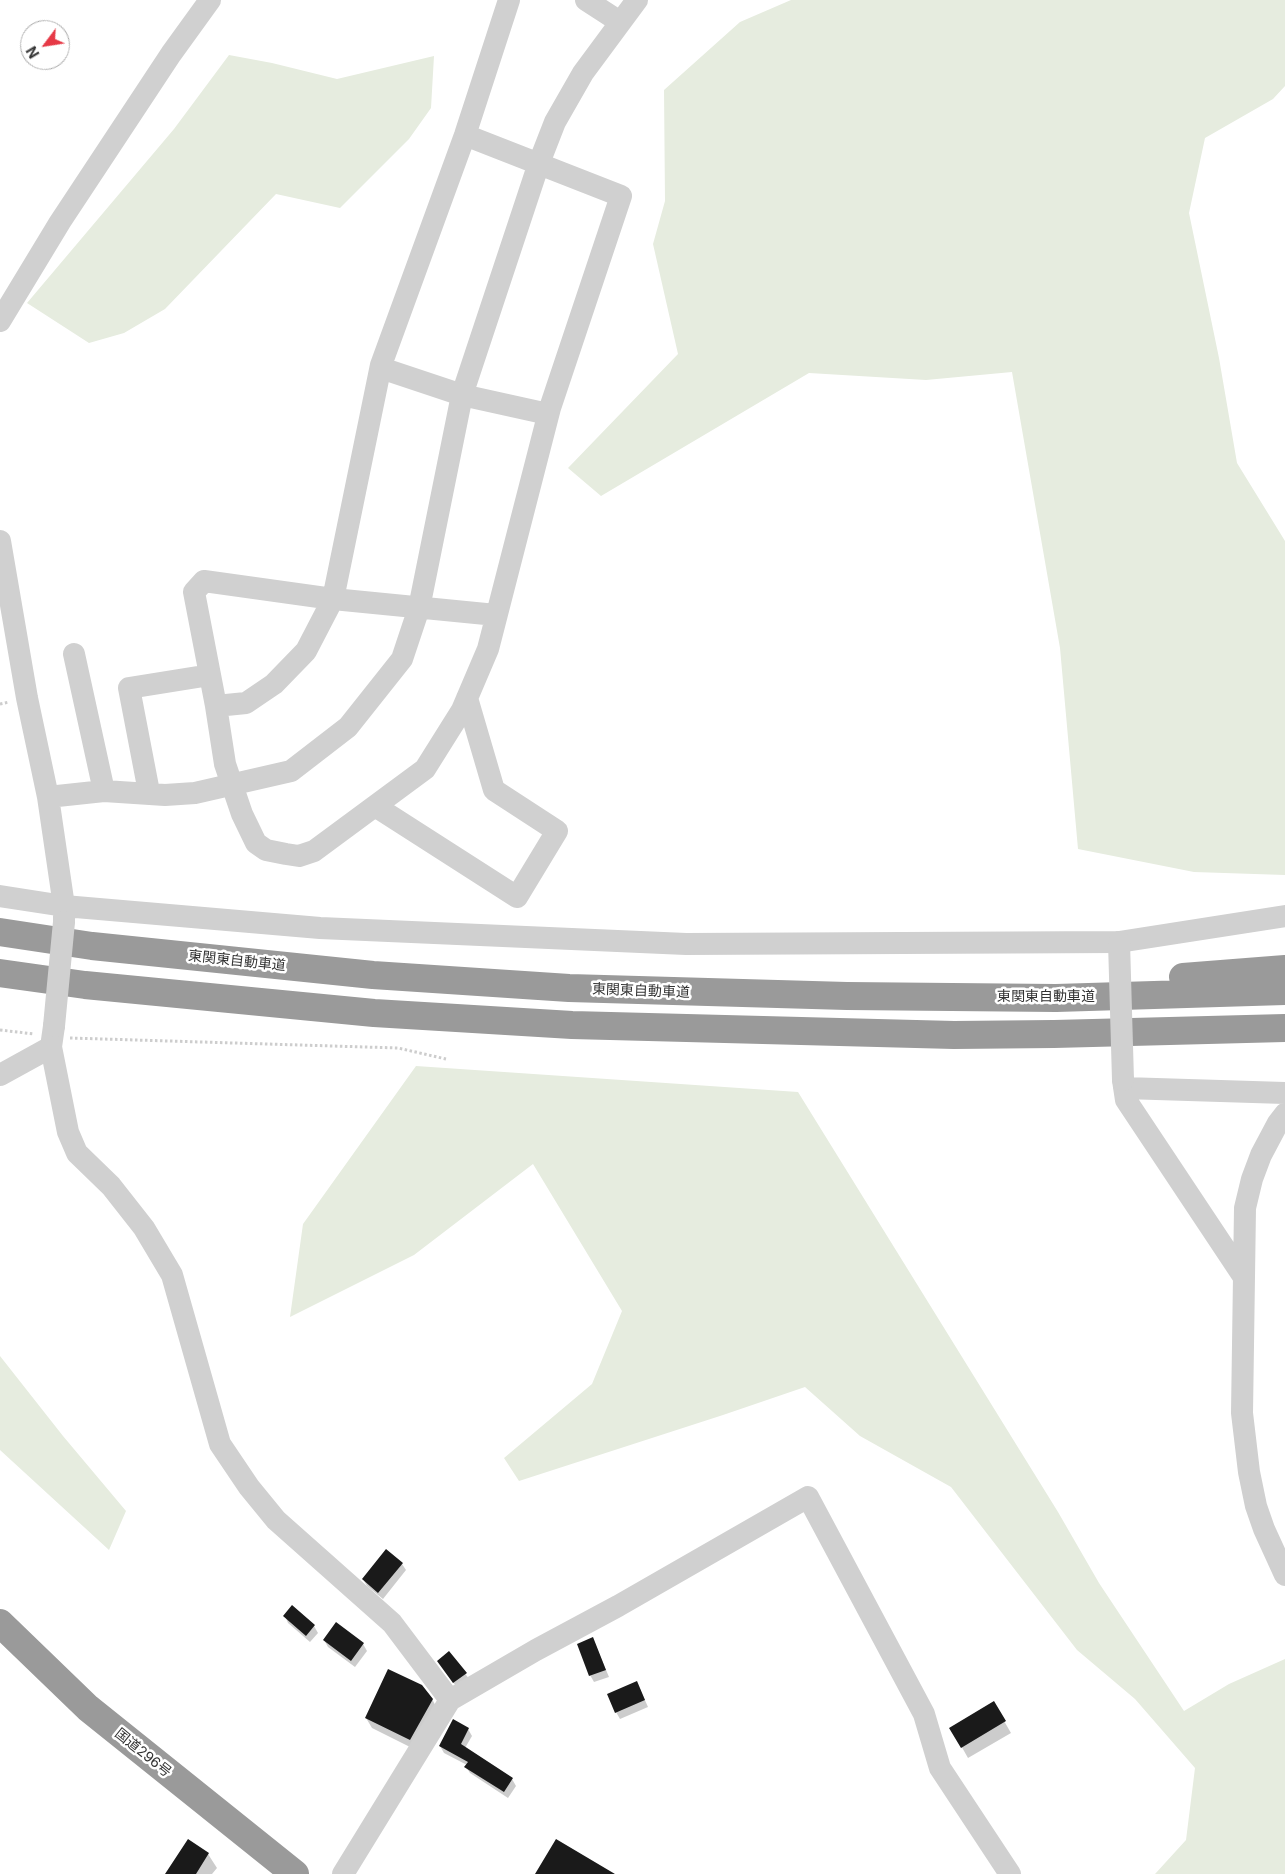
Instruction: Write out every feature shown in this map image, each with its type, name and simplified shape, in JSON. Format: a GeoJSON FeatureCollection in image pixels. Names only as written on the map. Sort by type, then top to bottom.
{"type":"FeatureCollection","features":[{"type":"Feature","properties":{"kind":"highway","name":"東関東自動車道"},"geometry":{"type":"LineString","coordinates":[[0,932],[92,946],[373,975],[569,988],[717,993],[1056,998],[1285,990]]}},
{"type":"Feature","properties":{"kind":"highway"},"geometry":{"type":"LineString","coordinates":[[950,997],[1285,969]]}},
{"type":"Feature","properties":{"kind":"highway"},"geometry":{"type":"LineString","coordinates":[[0,973],[85,985],[374,1013],[572,1025],[720,1030],[954,1034],[1285,1028]]}},
{"type":"Feature","properties":{"kind":"highway"},"geometry":{"type":"LineString","coordinates":[[1230,1030],[1285,1033]]}},
{"type":"Feature","properties":{"kind":"highway","name":"国道296号"},"geometry":{"type":"LineString","coordinates":[[0,1623],[88,1708],[295,1874]]}},
{"type":"Feature","properties":{"kind":"street"},"geometry":{"type":"LineString","coordinates":[[0,321],[60,222],[171,54],[210,0]]}},
{"type":"Feature","properties":{"kind":"street"},"geometry":{"type":"LineString","coordinates":[[216,706],[246,703],[274,684],[306,651],[333,599],[381,368],[465,134],[509,0]]}},
{"type":"Feature","properties":{"kind":"street"},"geometry":{"type":"LineString","coordinates":[[586,0],[620,22]]}},
{"type":"Feature","properties":{"kind":"street"},"geometry":{"type":"LineString","coordinates":[[48,797],[104,791],[165,794],[195,793],[291,771],[348,727],[402,659],[419,608],[462,395],[539,164],[555,122],[583,73],[637,0]]}},
{"type":"Feature","properties":{"kind":"street"},"geometry":{"type":"LineString","coordinates":[[465,134],[621,196],[548,414],[488,649],[462,710],[425,769],[314,851],[299,856],[266,850],[256,843],[231,786],[225,764],[194,592],[204,581],[333,599],[496,615]]}},
{"type":"Feature","properties":{"kind":"street"},"geometry":{"type":"LineString","coordinates":[[381,368],[462,395],[548,414]]}},
{"type":"Feature","properties":{"kind":"street"},"geometry":{"type":"LineString","coordinates":[[0,541],[27,698],[48,797],[64,914],[53,1037],[68,1132],[77,1153],[111,1186],[144,1228],[172,1275],[220,1444],[249,1487],[276,1520],[392,1623],[450,1700]]}},
{"type":"Feature","properties":{"kind":"street"},"geometry":{"type":"LineString","coordinates":[[74,654],[104,791]]}},
{"type":"Feature","properties":{"kind":"street"},"geometry":{"type":"LineString","coordinates":[[149,792],[128,688],[210,675]]}},
{"type":"Feature","properties":{"kind":"street"},"geometry":{"type":"LineString","coordinates":[[375,806],[517,898],[557,830],[494,790],[467,698]]}},
{"type":"Feature","properties":{"kind":"street"},"geometry":{"type":"LineString","coordinates":[[0,896],[64,914],[320,928],[686,944],[1119,942],[1285,916]]}},
{"type":"Feature","properties":{"kind":"street"},"geometry":{"type":"LineString","coordinates":[[1119,942],[1126,1100],[1243,1276]]}},
{"type":"Feature","properties":{"kind":"street"},"geometry":{"type":"LineString","coordinates":[[0,1075],[53,1037]]}},
{"type":"Feature","properties":{"kind":"street"},"geometry":{"type":"LineString","coordinates":[[1124,1084],[1285,1093]]}},
{"type":"Feature","properties":{"kind":"street"},"geometry":{"type":"LineString","coordinates":[[1285,1114],[1278,1122],[1261,1155],[1252,1179],[1245,1208],[1242,1413],[1249,1472],[1256,1506],[1264,1529],[1285,1575]]}},
{"type":"Feature","properties":{"kind":"street"},"geometry":{"type":"LineString","coordinates":[[343,1874],[450,1700],[808,1497],[924,1714],[940,1768],[1010,1874]]}},
{"type":"Feature","properties":{"kind":"path"},"geometry":{"type":"LineString","coordinates":[[0,1030],[53,1037],[398,1048],[446,1059]]}},
{"type":"Feature","properties":{"kind":"shaded area"},"geometry":{"type":"Polygon","coordinates":[[[791,0],[1285,0],[1285,86],[1273,99],[1205,138],[1189,213],[1219,358],[1237,463],[1285,541],[1285,875],[1194,872],[1078,849],[1060,648],[1012,372],[926,380],[809,373],[601,496],[568,468],[678,354],[653,244],[665,201],[664,90],[740,22],[791,0]]]}},
{"type":"Feature","properties":{"kind":"shaded area"},"geometry":{"type":"Polygon","coordinates":[[[229,55],[272,63],[337,79],[434,56],[431,108],[409,139],[340,208],[276,194],[165,309],[124,333],[89,343],[27,303],[174,129],[229,55]]]}},
{"type":"Feature","properties":{"kind":"shaded area"},"geometry":{"type":"Polygon","coordinates":[[[416,1066],[798,1092],[1058,1512],[1099,1583],[1184,1711],[1229,1684],[1285,1659],[1285,1874],[1155,1874],[1186,1840],[1195,1768],[1135,1699],[1077,1650],[951,1487],[860,1436],[805,1387],[519,1481],[504,1458],[592,1384],[622,1311],[533,1164],[414,1255],[290,1317],[303,1224],[416,1066]]]}},
{"type":"Feature","properties":{"kind":"shaded area"},"geometry":{"type":"Polygon","coordinates":[[[0,1356],[63,1436],[126,1511],[109,1550],[0,1450],[0,1356]]]}},
{"type":"Feature","properties":{"kind":"building"},"geometry":{"type":"Polygon","coordinates":[[[386,1549],[403,1563],[378,1593],[362,1579],[386,1549]]]}},
{"type":"Feature","properties":{"kind":"building"},"geometry":{"type":"Polygon","coordinates":[[[292,1605],[315,1625],[306,1636],[283,1616],[292,1605]]]}},
{"type":"Feature","properties":{"kind":"building"},"geometry":{"type":"Polygon","coordinates":[[[336,1622],[364,1643],[351,1661],[323,1640],[336,1622]]]}},
{"type":"Feature","properties":{"kind":"building"},"geometry":{"type":"Polygon","coordinates":[[[593,1637],[606,1670],[589,1676],[577,1644],[593,1637]]]}},
{"type":"Feature","properties":{"kind":"building"},"geometry":{"type":"Polygon","coordinates":[[[449,1651],[467,1673],[453,1683],[437,1661],[449,1651]]]}},
{"type":"Feature","properties":{"kind":"building"},"geometry":{"type":"Polygon","coordinates":[[[388,1669],[422,1685],[433,1699],[410,1740],[365,1718],[388,1669]]]}},
{"type":"Feature","properties":{"kind":"building"},"geometry":{"type":"Polygon","coordinates":[[[637,1681],[645,1700],[615,1713],[607,1694],[637,1681]]]}},
{"type":"Feature","properties":{"kind":"building"},"geometry":{"type":"Polygon","coordinates":[[[994,1701],[1006,1721],[961,1748],[949,1728],[994,1701]]]}},
{"type":"Feature","properties":{"kind":"building"},"geometry":{"type":"Polygon","coordinates":[[[453,1719],[469,1728],[461,1744],[513,1778],[504,1792],[464,1767],[468,1762],[439,1746],[453,1719]]]}},
{"type":"Feature","properties":{"kind":"building"},"geometry":{"type":"Polygon","coordinates":[[[188,1839],[209,1853],[196,1874],[165,1874],[188,1839]]]}},
{"type":"Feature","properties":{"kind":"building"},"geometry":{"type":"Polygon","coordinates":[[[556,1839],[615,1874],[535,1874],[556,1839]]]}}]}
